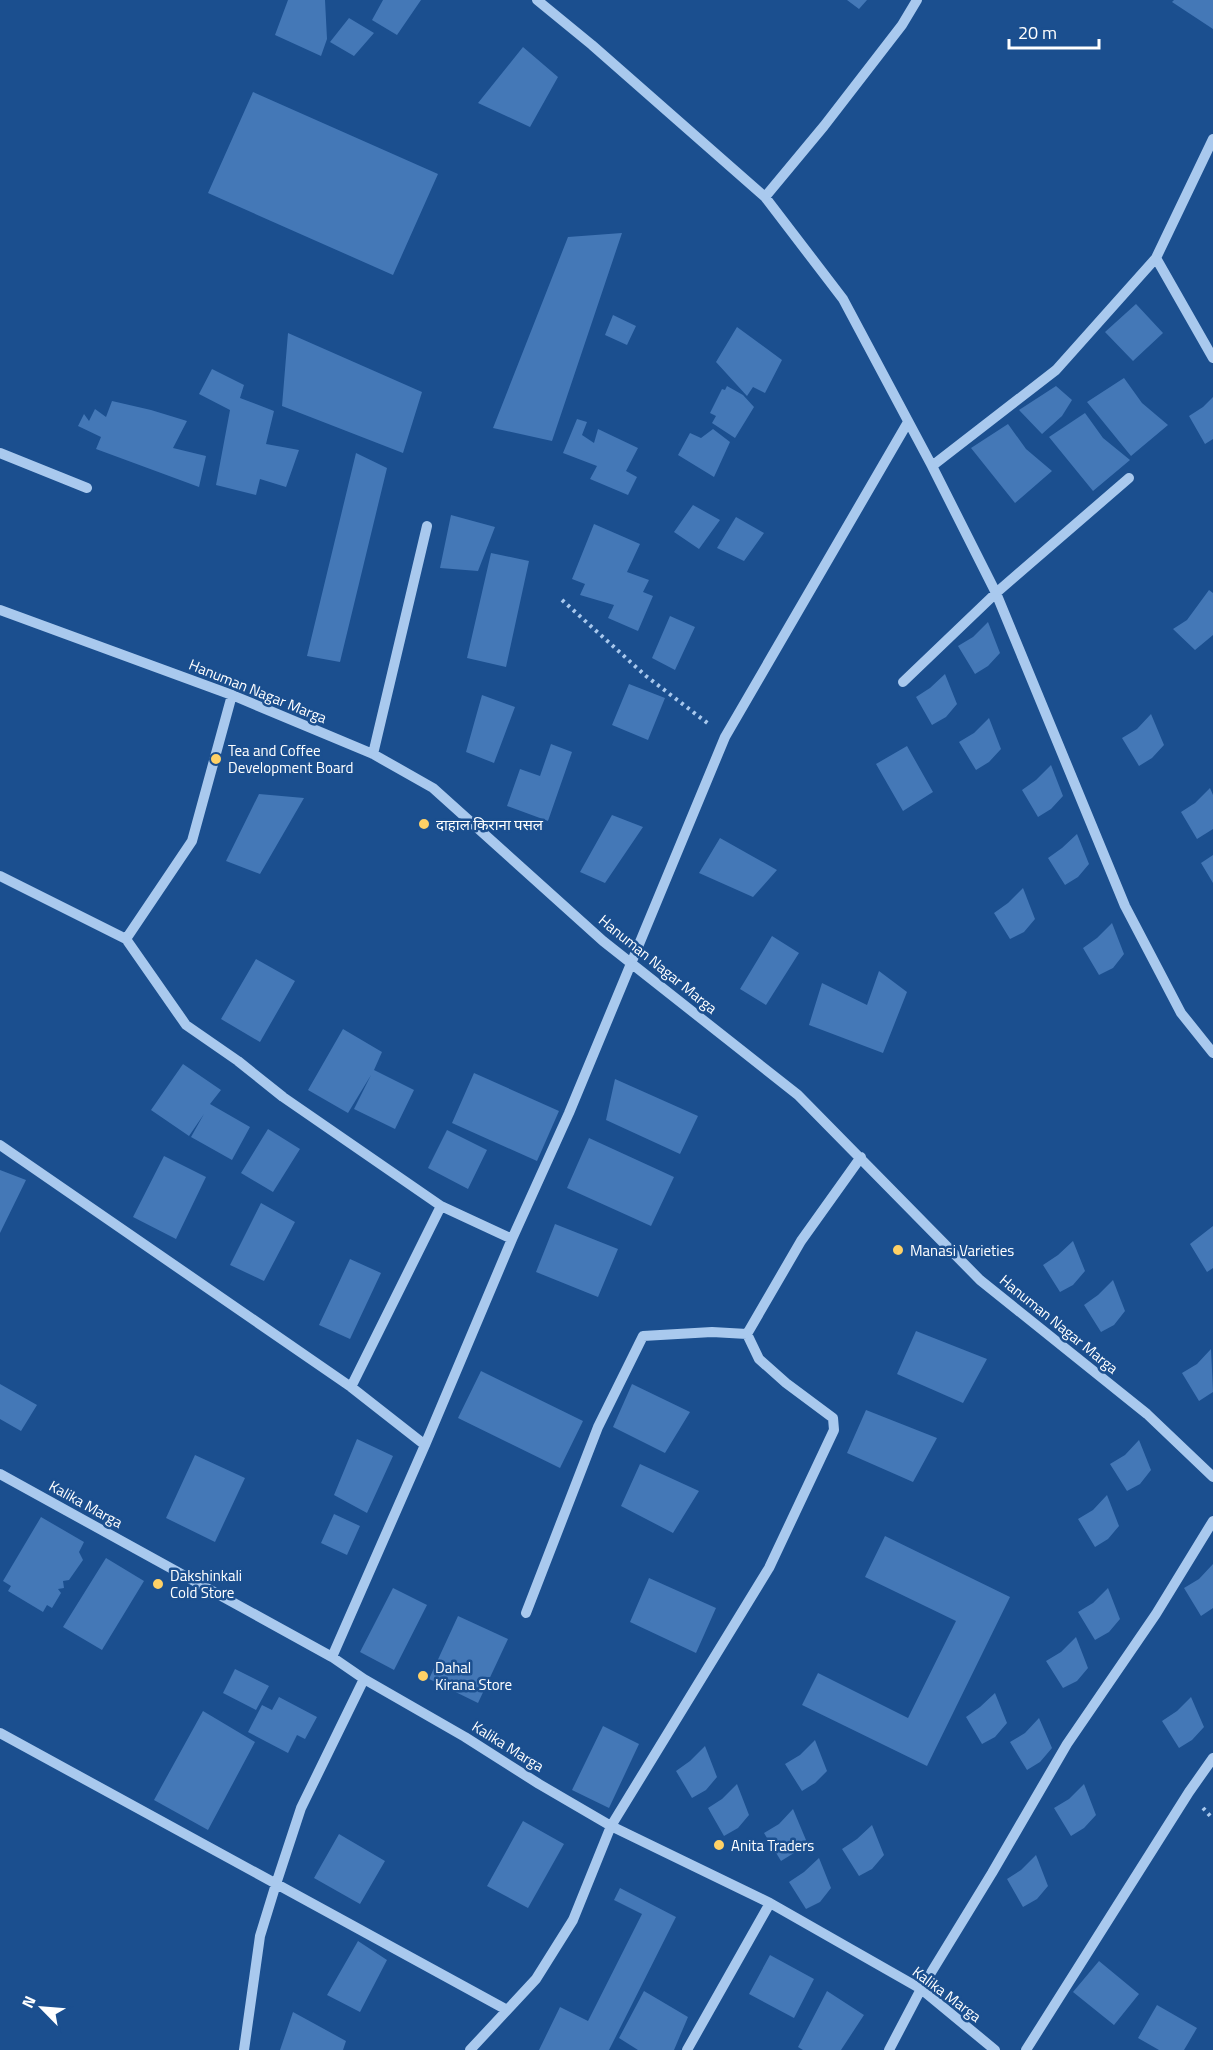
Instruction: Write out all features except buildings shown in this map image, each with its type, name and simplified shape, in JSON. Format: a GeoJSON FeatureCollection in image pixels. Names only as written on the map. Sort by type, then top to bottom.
{"type":"FeatureCollection","features":[{"type":"Feature","properties":{"kind":"street"},"geometry":{"type":"LineString","coordinates":[[537,0],[592,45],[765,197],[843,299],[932,465],[996,593],[1125,906],[1181,1013],[1213,1053]]}},
{"type":"Feature","properties":{"kind":"street"},"geometry":{"type":"LineString","coordinates":[[765,197],[895,35],[917,0]]}},
{"type":"Feature","properties":{"kind":"street"},"geometry":{"type":"LineString","coordinates":[[932,465],[1056,370],[1156,258],[1213,139]]}},
{"type":"Feature","properties":{"kind":"street"},"geometry":{"type":"LineString","coordinates":[[1156,258],[1213,358]]}},
{"type":"Feature","properties":{"kind":"street"},"geometry":{"type":"LineString","coordinates":[[332,1657],[512,1239],[569,1113],[725,737],[909,422]]}},
{"type":"Feature","properties":{"kind":"street"},"geometry":{"type":"LineString","coordinates":[[0,453],[87,488]]}},
{"type":"Feature","properties":{"kind":"street"},"geometry":{"type":"LineString","coordinates":[[903,682],[996,593],[1129,478]]}},
{"type":"Feature","properties":{"kind":"street"},"geometry":{"type":"LineString","coordinates":[[373,754],[427,526]]}},
{"type":"Feature","properties":{"kind":"street","name":"Hanuman Nagar Marga"},"geometry":{"type":"LineString","coordinates":[[0,610],[232,695],[373,754],[433,788],[630,964],[798,1095],[980,1280],[1147,1414],[1213,1477]]}},
{"type":"Feature","properties":{"kind":"street"},"geometry":{"type":"LineString","coordinates":[[126,939],[192,842],[232,695]]}},
{"type":"Feature","properties":{"kind":"street"},"geometry":{"type":"LineString","coordinates":[[0,876],[126,939],[186,1025],[238,1061],[283,1097],[441,1206],[512,1239]]}},
{"type":"Feature","properties":{"kind":"street"},"geometry":{"type":"LineString","coordinates":[[0,1145],[351,1387],[425,1445]]}},
{"type":"Feature","properties":{"kind":"street"},"geometry":{"type":"LineString","coordinates":[[747,1334],[801,1241],[861,1157]]}},
{"type":"Feature","properties":{"kind":"street"},"geometry":{"type":"LineString","coordinates":[[351,1387],[441,1206]]}},
{"type":"Feature","properties":{"kind":"street"},"geometry":{"type":"LineString","coordinates":[[526,1614],[598,1427],[643,1336],[712,1332],[747,1334]]}},
{"type":"Feature","properties":{"kind":"street"},"geometry":{"type":"LineString","coordinates":[[470,2050],[536,1979],[573,1920],[611,1826],[769,1568],[834,1430],[833,1418],[786,1383],[759,1359],[747,1334]]}},
{"type":"Feature","properties":{"kind":"street","name":"Kalika Marga"},"geometry":{"type":"LineString","coordinates":[[0,1474],[332,1657],[364,1679],[465,1737],[611,1826],[770,1903],[921,1989],[995,2050]]}},
{"type":"Feature","properties":{"kind":"street"},"geometry":{"type":"LineString","coordinates":[[889,2050],[921,1989],[992,1874],[1066,1744],[1156,1614],[1213,1521]]}},
{"type":"Feature","properties":{"kind":"street"},"geometry":{"type":"LineString","coordinates":[[244,2050],[260,1936],[276,1884],[301,1808],[364,1679]]}},
{"type":"Feature","properties":{"kind":"street"},"geometry":{"type":"LineString","coordinates":[[0,1733],[507,2010]]}},
{"type":"Feature","properties":{"kind":"street"},"geometry":{"type":"LineString","coordinates":[[1026,2050],[1189,1792],[1213,1758]]}},
{"type":"Feature","properties":{"kind":"street"},"geometry":{"type":"LineString","coordinates":[[687,2050],[770,1903]]}},
{"type":"Feature","properties":{"kind":"path"},"geometry":{"type":"LineString","coordinates":[[562,600],[646,676],[725,737]]}},
{"type":"Feature","properties":{"kind":"place","name":"Tea and Coffee Development Board"},"geometry":{"type":"Point","coordinates":[216,759]}},
{"type":"Feature","properties":{"kind":"place","name":"दाहाल किराना पसल"},"geometry":{"type":"Point","coordinates":[424,824]}},
{"type":"Feature","properties":{"kind":"place","name":"Manasi Varieties"},"geometry":{"type":"Point","coordinates":[898,1250]}},
{"type":"Feature","properties":{"kind":"place","name":"Dakshinkali Cold Store"},"geometry":{"type":"Point","coordinates":[158,1584]}},
{"type":"Feature","properties":{"kind":"place","name":"Dahal Kirana Store"},"geometry":{"type":"Point","coordinates":[423,1676]}},
{"type":"Feature","properties":{"kind":"place","name":"Anita Traders"},"geometry":{"type":"Point","coordinates":[719,1845]}}]}
